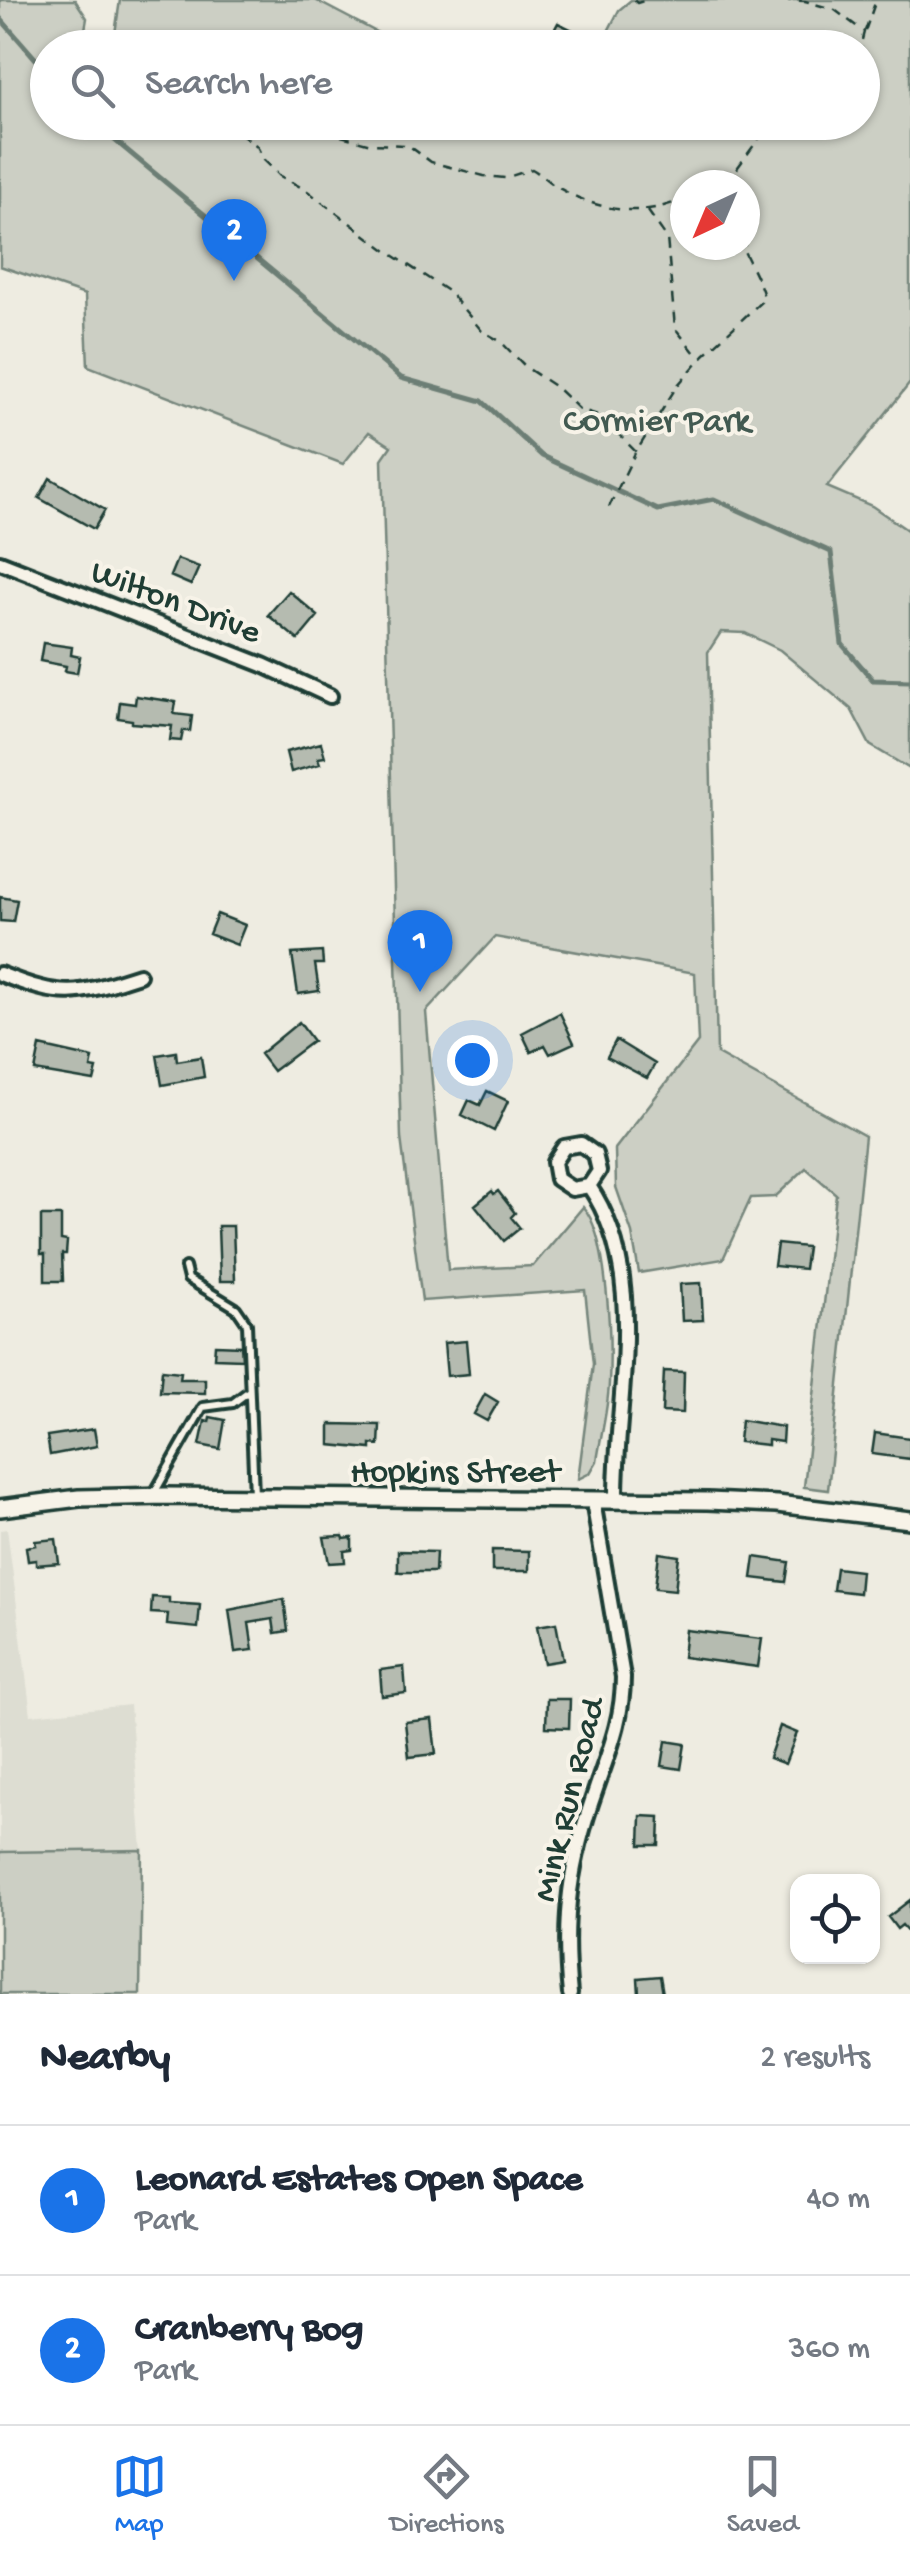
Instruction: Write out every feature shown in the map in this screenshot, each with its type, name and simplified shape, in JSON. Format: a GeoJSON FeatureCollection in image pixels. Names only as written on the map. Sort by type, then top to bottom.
{"type":"FeatureCollection","features":[{"type":"Feature","properties":{"kind":"street","name":"Wilton Drive"},"geometry":{"type":"LineString","coordinates":[[0,562],[263,665],[330,696]]}},
{"type":"Feature","properties":{"kind":"street"},"geometry":{"type":"LineString","coordinates":[[0,974],[62,994],[139,976]]}},
{"type":"Feature","properties":{"kind":"street"},"geometry":{"type":"LineString","coordinates":[[589,1186],[612,1225],[620,1267],[625,1382],[616,1500]]}},
{"type":"Feature","properties":{"kind":"street","name":"Hopkins Street"},"geometry":{"type":"LineString","coordinates":[[0,1508],[79,1498],[152,1496],[616,1500],[758,1503],[910,1520]]}},
{"type":"Feature","properties":{"kind":"street","name":"Mink Run Road"},"geometry":{"type":"LineString","coordinates":[[570,1994],[566,1943],[569,1882],[595,1790],[618,1730],[624,1678],[593,1500]]}},
{"type":"Feature","properties":{"kind":"lane"},"geometry":{"type":"LineString","coordinates":[[185,1267],[188,1279],[236,1308],[247,1324],[254,1496]]}},
{"type":"Feature","properties":{"kind":"lane"},"geometry":{"type":"LineString","coordinates":[[152,1496],[202,1407],[232,1403],[250,1390]]}},
{"type":"Feature","properties":{"kind":"path"},"geometry":{"type":"LineString","coordinates":[[634,0],[646,0]]}},
{"type":"Feature","properties":{"kind":"path"},"geometry":{"type":"LineString","coordinates":[[763,0],[805,1],[835,10],[861,30]]}},
{"type":"Feature","properties":{"kind":"path"},"geometry":{"type":"LineString","coordinates":[[865,30],[876,0]]}},
{"type":"Feature","properties":{"kind":"path"},"geometry":{"type":"LineString","coordinates":[[249,140],[280,176],[306,190],[449,292],[482,331],[579,409],[601,416],[636,452]]}},
{"type":"Feature","properties":{"kind":"path"},"geometry":{"type":"LineString","coordinates":[[356,140],[408,145],[431,162],[484,176],[504,178],[532,169],[559,188],[602,207],[638,212],[670,203]]}},
{"type":"Feature","properties":{"kind":"path"},"geometry":{"type":"LineString","coordinates":[[737,170],[759,140]]}},
{"type":"Feature","properties":{"kind":"path"},"geometry":{"type":"LineString","coordinates":[[647,210],[668,238],[675,328],[700,359]]}},
{"type":"Feature","properties":{"kind":"path"},"geometry":{"type":"LineString","coordinates":[[609,506],[626,468],[678,386],[700,359],[764,299],[764,290],[747,260]]}},
{"type":"Feature","properties":{"kind":"shaded area"},"geometry":{"type":"Polygon","coordinates":[[[7,1529],[31,1715],[130,1705],[142,1850],[0,1852],[0,1530],[7,1529]]]}},
{"type":"Feature","properties":{"kind":"green space","name":"Cormier Park"},"geometry":{"type":"Polygon","coordinates":[[[0,0],[75,0],[87,18],[85,30],[30,30],[30,140],[880,140],[880,30],[609,30],[619,10],[631,0],[910,0],[910,383],[827,487],[872,506],[910,532],[910,769],[870,745],[851,709],[780,650],[745,633],[721,632],[708,652],[717,1054],[865,1136],[828,1490],[804,1487],[836,1194],[806,1168],[775,1197],[751,1198],[723,1259],[639,1273],[632,1233],[616,1187],[615,1149],[698,1042],[695,973],[495,937],[426,1012],[448,1270],[533,1266],[583,1207],[592,1221],[603,1265],[610,1365],[597,1461],[590,1473],[578,1479],[593,1364],[585,1290],[422,1301],[401,1138],[382,459],[391,446],[369,432],[343,464],[88,366],[85,295],[0,266],[0,0]]]}},
{"type":"Feature","properties":{"kind":"green space"},"geometry":{"type":"Polygon","coordinates":[[[120,0],[315,0],[372,30],[116,30],[120,0]]]}},
{"type":"Feature","properties":{"kind":"green space"},"geometry":{"type":"Polygon","coordinates":[[[142,1850],[140,1994],[0,1994],[0,1852],[142,1850]]]}},
{"type":"Feature","properties":{"kind":"building"},"geometry":{"type":"Polygon","coordinates":[[[558,23],[573,30],[554,30],[558,23]]]}},
{"type":"Feature","properties":{"kind":"building"},"geometry":{"type":"Polygon","coordinates":[[[50,478],[105,510],[94,529],[39,498],[50,478]]]}},
{"type":"Feature","properties":{"kind":"building"},"geometry":{"type":"Polygon","coordinates":[[[177,559],[199,567],[191,585],[170,576],[177,559]]]}},
{"type":"Feature","properties":{"kind":"building"},"geometry":{"type":"Polygon","coordinates":[[[289,591],[318,616],[298,640],[268,615],[289,591]]]}},
{"type":"Feature","properties":{"kind":"building"},"geometry":{"type":"Polygon","coordinates":[[[43,643],[72,647],[71,655],[80,657],[77,673],[65,671],[66,666],[40,661],[43,643]]]}},
{"type":"Feature","properties":{"kind":"building"},"geometry":{"type":"Polygon","coordinates":[[[136,696],[176,702],[174,714],[192,716],[190,731],[183,731],[181,741],[170,740],[172,726],[118,718],[120,702],[135,704],[136,696]]]}},
{"type":"Feature","properties":{"kind":"building"},"geometry":{"type":"Polygon","coordinates":[[[321,743],[325,757],[318,758],[320,764],[291,772],[286,752],[321,743]]]}},
{"type":"Feature","properties":{"kind":"building"},"geometry":{"type":"Polygon","coordinates":[[[0,897],[17,900],[13,922],[0,921],[0,897]]]}},
{"type":"Feature","properties":{"kind":"building"},"geometry":{"type":"Polygon","coordinates":[[[217,914],[245,925],[237,945],[209,934],[217,914]]]}},
{"type":"Feature","properties":{"kind":"building"},"geometry":{"type":"Polygon","coordinates":[[[322,952],[323,964],[315,964],[319,991],[298,994],[292,954],[322,952]]]}},
{"type":"Feature","properties":{"kind":"building"},"geometry":{"type":"Polygon","coordinates":[[[560,1013],[574,1043],[550,1054],[545,1045],[531,1052],[522,1033],[560,1013]]]}},
{"type":"Feature","properties":{"kind":"building"},"geometry":{"type":"Polygon","coordinates":[[[299,1022],[313,1041],[273,1071],[260,1054],[299,1022]]]}},
{"type":"Feature","properties":{"kind":"building"},"geometry":{"type":"Polygon","coordinates":[[[616,1040],[655,1064],[647,1078],[607,1057],[616,1040]]]}},
{"type":"Feature","properties":{"kind":"building"},"geometry":{"type":"Polygon","coordinates":[[[40,1046],[93,1058],[91,1068],[97,1069],[94,1081],[35,1071],[40,1046]]]}},
{"type":"Feature","properties":{"kind":"building"},"geometry":{"type":"Polygon","coordinates":[[[176,1052],[177,1061],[201,1057],[204,1077],[162,1085],[157,1055],[176,1052]]]}},
{"type":"Feature","properties":{"kind":"building"},"geometry":{"type":"Polygon","coordinates":[[[487,1091],[508,1101],[494,1131],[462,1115],[469,1100],[480,1105],[487,1091]]]}},
{"type":"Feature","properties":{"kind":"building"},"geometry":{"type":"Polygon","coordinates":[[[492,1191],[498,1191],[515,1213],[511,1217],[520,1228],[504,1241],[475,1205],[492,1191]]]}},
{"type":"Feature","properties":{"kind":"building"},"geometry":{"type":"Polygon","coordinates":[[[41,1216],[61,1216],[61,1240],[67,1241],[66,1254],[62,1254],[63,1281],[45,1281],[41,1216]]]}},
{"type":"Feature","properties":{"kind":"building"},"geometry":{"type":"Polygon","coordinates":[[[218,1226],[233,1226],[235,1281],[220,1281],[218,1226]]]}},
{"type":"Feature","properties":{"kind":"building"},"geometry":{"type":"Polygon","coordinates":[[[777,1244],[807,1247],[804,1269],[774,1266],[777,1244]]]}},
{"type":"Feature","properties":{"kind":"building"},"geometry":{"type":"Polygon","coordinates":[[[701,1283],[703,1320],[682,1321],[680,1284],[701,1283]]]}},
{"type":"Feature","properties":{"kind":"building"},"geometry":{"type":"Polygon","coordinates":[[[466,1341],[469,1374],[447,1376],[444,1343],[466,1341]]]}},
{"type":"Feature","properties":{"kind":"building"},"geometry":{"type":"Polygon","coordinates":[[[215,1345],[241,1346],[242,1359],[214,1358],[215,1345]]]}},
{"type":"Feature","properties":{"kind":"building"},"geometry":{"type":"Polygon","coordinates":[[[162,1370],[181,1372],[180,1379],[205,1379],[205,1393],[160,1392],[162,1370]]]}},
{"type":"Feature","properties":{"kind":"building"},"geometry":{"type":"Polygon","coordinates":[[[664,1371],[684,1372],[683,1413],[662,1412],[664,1371]]]}},
{"type":"Feature","properties":{"kind":"building"},"geometry":{"type":"Polygon","coordinates":[[[485,1394],[498,1402],[487,1421],[474,1414],[485,1394]]]}},
{"type":"Feature","properties":{"kind":"building"},"geometry":{"type":"Polygon","coordinates":[[[210,1417],[225,1420],[220,1449],[200,1445],[205,1421],[209,1422],[210,1417]]]}},
{"type":"Feature","properties":{"kind":"building"},"geometry":{"type":"Polygon","coordinates":[[[741,1420],[783,1427],[782,1442],[739,1442],[741,1420]]]}},
{"type":"Feature","properties":{"kind":"building"},"geometry":{"type":"Polygon","coordinates":[[[330,1424],[380,1425],[379,1445],[371,1444],[371,1449],[330,1445],[330,1424]]]}},
{"type":"Feature","properties":{"kind":"building"},"geometry":{"type":"Polygon","coordinates":[[[94,1429],[97,1446],[50,1455],[47,1436],[94,1429]]]}},
{"type":"Feature","properties":{"kind":"building"},"geometry":{"type":"Polygon","coordinates":[[[875,1433],[910,1438],[910,1459],[872,1454],[875,1433]]]}},
{"type":"Feature","properties":{"kind":"building"},"geometry":{"type":"Polygon","coordinates":[[[324,1537],[352,1538],[352,1550],[344,1551],[345,1562],[329,1563],[324,1537]]]}},
{"type":"Feature","properties":{"kind":"building"},"geometry":{"type":"Polygon","coordinates":[[[56,1539],[59,1563],[36,1565],[36,1560],[28,1561],[26,1547],[36,1545],[35,1541],[56,1539]]]}},
{"type":"Feature","properties":{"kind":"building"},"geometry":{"type":"Polygon","coordinates":[[[492,1550],[529,1551],[529,1571],[492,1571],[492,1550]]]}},
{"type":"Feature","properties":{"kind":"building"},"geometry":{"type":"Polygon","coordinates":[[[398,1551],[436,1552],[435,1572],[398,1572],[398,1551]]]}},
{"type":"Feature","properties":{"kind":"building"},"geometry":{"type":"Polygon","coordinates":[[[659,1553],[679,1556],[675,1590],[655,1588],[659,1553]]]}},
{"type":"Feature","properties":{"kind":"building"},"geometry":{"type":"Polygon","coordinates":[[[755,1557],[789,1562],[786,1582],[752,1578],[755,1557]]]}},
{"type":"Feature","properties":{"kind":"building"},"geometry":{"type":"Polygon","coordinates":[[[836,1568],[861,1571],[859,1593],[833,1590],[836,1568]]]}},
{"type":"Feature","properties":{"kind":"building"},"geometry":{"type":"Polygon","coordinates":[[[152,1597],[169,1598],[169,1603],[200,1605],[198,1628],[167,1625],[168,1614],[151,1613],[152,1597]]]}},
{"type":"Feature","properties":{"kind":"building"},"geometry":{"type":"Polygon","coordinates":[[[284,1599],[288,1631],[275,1633],[273,1619],[249,1623],[253,1650],[235,1652],[229,1610],[284,1599]]]}},
{"type":"Feature","properties":{"kind":"building"},"geometry":{"type":"Polygon","coordinates":[[[556,1623],[563,1660],[544,1663],[537,1626],[556,1623]]]}},
{"type":"Feature","properties":{"kind":"building"},"geometry":{"type":"Polygon","coordinates":[[[686,1630],[762,1639],[758,1667],[683,1657],[686,1630]]]}},
{"type":"Feature","properties":{"kind":"building"},"geometry":{"type":"Polygon","coordinates":[[[404,1667],[406,1693],[382,1696],[380,1670],[404,1667]]]}},
{"type":"Feature","properties":{"kind":"building"},"geometry":{"type":"Polygon","coordinates":[[[547,1699],[570,1699],[569,1728],[546,1727],[547,1699]]]}},
{"type":"Feature","properties":{"kind":"building"},"geometry":{"type":"Polygon","coordinates":[[[432,1719],[436,1754],[409,1757],[405,1722],[432,1719]]]}},
{"type":"Feature","properties":{"kind":"building"},"geometry":{"type":"Polygon","coordinates":[[[780,1726],[797,1733],[785,1764],[769,1758],[780,1726]]]}},
{"type":"Feature","properties":{"kind":"building"},"geometry":{"type":"Polygon","coordinates":[[[666,1741],[685,1744],[681,1769],[662,1766],[666,1741]]]}},
{"type":"Feature","properties":{"kind":"building"},"geometry":{"type":"Polygon","coordinates":[[[641,1816],[660,1817],[659,1845],[640,1845],[641,1816]]]}},
{"type":"Feature","properties":{"kind":"building"},"geometry":{"type":"Polygon","coordinates":[[[910,1900],[910,1934],[902,1925],[897,1929],[888,1917],[910,1900]]]}},
{"type":"Feature","properties":{"kind":"building"},"geometry":{"type":"Polygon","coordinates":[[[660,1976],[663,1994],[639,1994],[638,1978],[660,1976]]]}},
{"type":"Feature","properties":{"kind":"waterway"},"geometry":{"type":"LineString","coordinates":[[0,18],[30,52]]}},
{"type":"Feature","properties":{"kind":"waterway"},"geometry":{"type":"LineString","coordinates":[[115,140],[401,378],[482,401],[542,456],[658,510],[714,499],[831,552],[842,644],[873,680],[910,681]]}},
{"type":"Feature","properties":{"kind":"place","name":"Cranberry Bog"},"geometry":{"type":"Point","coordinates":[234,281]}},
{"type":"Feature","properties":{"kind":"place","name":"Leonard Estates Open Space"},"geometry":{"type":"Point","coordinates":[420,992]}}]}
